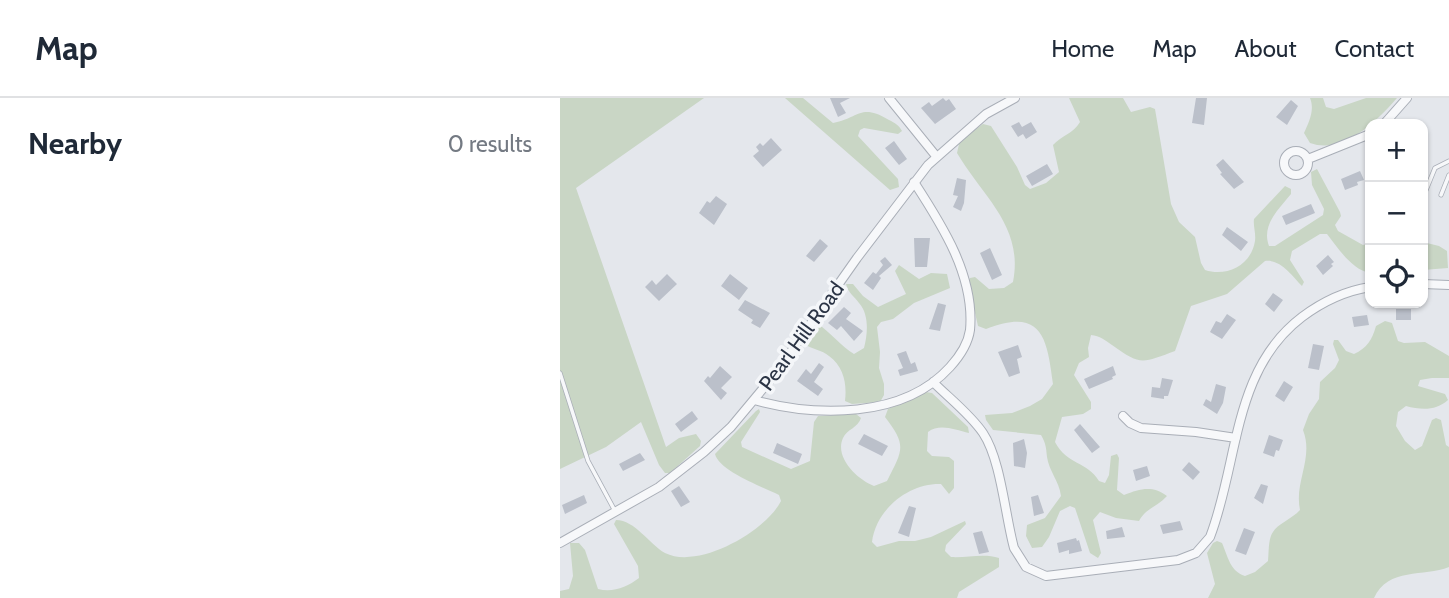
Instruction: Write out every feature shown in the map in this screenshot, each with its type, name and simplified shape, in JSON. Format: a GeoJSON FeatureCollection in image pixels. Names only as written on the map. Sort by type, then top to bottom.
{"type":"FeatureCollection","features":[{"type":"Feature","properties":{"kind":"street"},"geometry":{"type":"LineString","coordinates":[[889,98],[936,156]]}},
{"type":"Feature","properties":{"kind":"street","name":"Pearl Hill Road"},"geometry":{"type":"LineString","coordinates":[[560,543],[659,487],[731,427],[776,373],[827,299],[936,156],[986,114],[1015,98]]}},
{"type":"Feature","properties":{"kind":"street"},"geometry":{"type":"LineString","coordinates":[[1388,119],[1407,98]]}},
{"type":"Feature","properties":{"kind":"street"},"geometry":{"type":"LineString","coordinates":[[1308,159],[1365,136]]}},
{"type":"Feature","properties":{"kind":"street"},"geometry":{"type":"LineString","coordinates":[[754,400],[792,409],[864,408],[895,402],[933,382],[951,366],[964,349],[970,332],[962,272],[953,246],[914,182]]}},
{"type":"Feature","properties":{"kind":"street"},"geometry":{"type":"LineString","coordinates":[[1428,284],[1449,285]]}},
{"type":"Feature","properties":{"kind":"street"},"geometry":{"type":"LineString","coordinates":[[933,382],[984,433],[994,461],[1016,553],[1030,570],[1046,576],[1178,560],[1196,553],[1210,537],[1253,379],[1275,342],[1317,307],[1339,296],[1365,288]]}},
{"type":"Feature","properties":{"kind":"street"},"geometry":{"type":"LineString","coordinates":[[1123,416],[1141,428],[1236,438]]}},
{"type":"Feature","properties":{"kind":"lane"},"geometry":{"type":"LineString","coordinates":[[1428,186],[1434,170],[1449,161]]}},
{"type":"Feature","properties":{"kind":"lane"},"geometry":{"type":"LineString","coordinates":[[1441,195],[1449,175]]}},
{"type":"Feature","properties":{"kind":"lane"},"geometry":{"type":"LineString","coordinates":[[560,373],[588,461],[616,513]]}},
{"type":"Feature","properties":{"kind":"green space"},"geometry":{"type":"Polygon","coordinates":[[[560,98],[704,98],[576,188],[666,447],[679,438],[696,434],[701,441],[700,446],[670,473],[665,473],[659,465],[641,422],[606,447],[560,469],[560,98]]]}},
{"type":"Feature","properties":{"kind":"green space"},"geometry":{"type":"Polygon","coordinates":[[[785,98],[803,98],[833,123],[866,112],[897,124],[902,131],[898,134],[864,128],[858,136],[898,179],[899,187],[890,190],[785,98]]]}},
{"type":"Feature","properties":{"kind":"green space"},"geometry":{"type":"Polygon","coordinates":[[[1069,98],[1123,98],[1131,112],[1150,107],[1155,109],[1171,204],[1179,222],[1195,237],[1205,270],[1221,272],[1243,263],[1253,250],[1254,219],[1285,186],[1291,189],[1291,194],[1269,224],[1269,246],[1275,246],[1323,215],[1324,209],[1312,185],[1311,172],[1317,169],[1340,212],[1341,216],[1335,225],[1338,231],[1365,244],[1365,272],[1351,263],[1327,234],[1320,234],[1292,251],[1290,260],[1304,282],[1302,286],[1281,265],[1265,261],[1227,294],[1191,306],[1175,351],[1155,358],[1136,359],[1102,338],[1091,335],[1089,357],[1079,363],[1074,375],[1091,402],[1091,409],[1083,414],[1062,417],[1055,442],[1065,455],[1105,483],[1109,475],[1111,456],[1117,454],[1117,490],[1124,495],[1146,489],[1156,490],[1167,496],[1139,521],[1116,518],[1100,512],[1093,520],[1101,553],[1098,558],[1090,553],[1075,508],[1070,506],[1060,511],[1042,547],[1032,548],[1026,536],[1027,525],[1045,518],[1061,496],[1048,462],[1045,443],[1041,435],[993,430],[985,415],[1012,413],[1042,399],[1053,384],[1051,367],[1044,340],[1030,324],[1005,323],[986,329],[978,326],[968,282],[970,278],[975,277],[989,289],[1004,288],[1013,282],[1015,262],[1007,228],[957,153],[960,140],[983,124],[991,126],[1025,185],[1030,189],[1046,183],[1059,172],[1053,145],[1080,122],[1069,98]]]}},
{"type":"Feature","properties":{"kind":"green space"},"geometry":{"type":"Polygon","coordinates":[[[1310,98],[1323,98],[1326,107],[1334,109],[1366,98],[1397,98],[1377,119],[1365,119],[1365,129],[1358,134],[1335,144],[1322,145],[1310,143],[1304,133],[1312,111],[1310,98]]]}},
{"type":"Feature","properties":{"kind":"green space"},"geometry":{"type":"Polygon","coordinates":[[[1428,243],[1447,251],[1448,268],[1428,270],[1428,243]]]}},
{"type":"Feature","properties":{"kind":"green space"},"geometry":{"type":"Polygon","coordinates":[[[899,265],[919,279],[931,273],[947,274],[950,288],[914,303],[893,319],[881,322],[877,327],[879,368],[884,395],[880,402],[852,404],[845,401],[845,382],[834,360],[804,344],[817,323],[854,354],[864,348],[867,330],[865,313],[846,284],[853,284],[878,307],[906,294],[895,271],[899,265]]]}},
{"type":"Feature","properties":{"kind":"green space"},"geometry":{"type":"Polygon","coordinates":[[[1385,321],[1392,323],[1398,341],[1425,342],[1449,356],[1449,378],[1420,380],[1418,386],[1445,394],[1448,400],[1428,409],[1406,406],[1398,412],[1396,426],[1405,441],[1415,450],[1422,446],[1432,420],[1441,420],[1446,445],[1449,447],[1449,567],[1397,577],[1380,588],[1374,598],[1208,598],[1215,584],[1207,553],[1213,543],[1222,543],[1233,567],[1245,576],[1255,572],[1268,561],[1271,535],[1278,526],[1300,510],[1299,490],[1306,450],[1303,430],[1319,399],[1320,382],[1335,368],[1339,360],[1334,340],[1338,340],[1346,351],[1354,354],[1368,343],[1376,326],[1385,321]]]}},
{"type":"Feature","properties":{"kind":"green space"},"geometry":{"type":"Polygon","coordinates":[[[926,392],[932,393],[968,427],[969,433],[943,428],[928,432],[927,451],[932,456],[949,457],[954,461],[954,488],[949,494],[941,484],[929,485],[906,493],[887,509],[880,519],[872,542],[877,547],[899,541],[915,541],[931,537],[965,521],[966,524],[946,545],[945,551],[951,557],[999,558],[999,567],[959,592],[957,598],[560,598],[560,591],[569,589],[573,576],[570,543],[579,543],[585,550],[598,589],[620,588],[639,578],[638,566],[614,524],[616,520],[636,528],[665,553],[679,557],[713,552],[730,545],[747,535],[773,513],[781,501],[779,495],[733,472],[718,460],[715,454],[759,409],[760,412],[741,442],[742,447],[791,469],[810,461],[814,422],[818,416],[856,414],[861,418],[843,438],[842,453],[849,467],[861,479],[874,486],[887,481],[899,454],[900,442],[885,417],[888,409],[926,392]]]}},
{"type":"Feature","properties":{"kind":"building"},"geometry":{"type":"Polygon","coordinates":[[[830,98],[850,98],[840,103],[846,113],[838,117],[830,98]]]}},
{"type":"Feature","properties":{"kind":"building"},"geometry":{"type":"Polygon","coordinates":[[[943,98],[946,101],[949,99],[956,109],[935,124],[921,108],[929,102],[932,106],[943,98]]]}},
{"type":"Feature","properties":{"kind":"building"},"geometry":{"type":"Polygon","coordinates":[[[1196,98],[1207,98],[1204,125],[1192,123],[1196,98]]]}},
{"type":"Feature","properties":{"kind":"building"},"geometry":{"type":"Polygon","coordinates":[[[1291,100],[1298,106],[1287,125],[1276,117],[1291,100]]]}},
{"type":"Feature","properties":{"kind":"building"},"geometry":{"type":"Polygon","coordinates":[[[1019,122],[1022,127],[1031,122],[1037,132],[1026,139],[1023,134],[1018,137],[1011,126],[1019,122]]]}},
{"type":"Feature","properties":{"kind":"building"},"geometry":{"type":"Polygon","coordinates":[[[771,138],[782,150],[763,167],[753,156],[759,151],[756,147],[760,143],[763,146],[771,138]]]}},
{"type":"Feature","properties":{"kind":"building"},"geometry":{"type":"Polygon","coordinates":[[[894,141],[907,159],[899,165],[885,148],[894,141]]]}},
{"type":"Feature","properties":{"kind":"building"},"geometry":{"type":"Polygon","coordinates":[[[1223,159],[1244,182],[1234,189],[1220,174],[1222,173],[1216,165],[1223,159]]]}},
{"type":"Feature","properties":{"kind":"building"},"geometry":{"type":"Polygon","coordinates":[[[1047,164],[1053,174],[1032,186],[1026,176],[1047,164]]]}},
{"type":"Feature","properties":{"kind":"building"},"geometry":{"type":"Polygon","coordinates":[[[1360,171],[1364,180],[1345,190],[1341,179],[1360,171]]]}},
{"type":"Feature","properties":{"kind":"building"},"geometry":{"type":"Polygon","coordinates":[[[957,178],[966,180],[961,211],[953,207],[958,196],[953,195],[957,178]]]}},
{"type":"Feature","properties":{"kind":"building"},"geometry":{"type":"Polygon","coordinates":[[[716,196],[727,204],[714,225],[699,213],[707,201],[710,203],[716,196]]]}},
{"type":"Feature","properties":{"kind":"building"},"geometry":{"type":"Polygon","coordinates":[[[1311,204],[1315,213],[1286,225],[1282,216],[1311,204]]]}},
{"type":"Feature","properties":{"kind":"building"},"geometry":{"type":"Polygon","coordinates":[[[1227,227],[1248,242],[1241,251],[1222,235],[1227,227]]]}},
{"type":"Feature","properties":{"kind":"building"},"geometry":{"type":"Polygon","coordinates":[[[914,238],[930,238],[927,267],[915,267],[914,238]]]}},
{"type":"Feature","properties":{"kind":"building"},"geometry":{"type":"Polygon","coordinates":[[[820,239],[828,246],[814,262],[806,256],[820,239]]]}},
{"type":"Feature","properties":{"kind":"building"},"geometry":{"type":"Polygon","coordinates":[[[990,248],[1002,275],[992,280],[980,253],[990,248]]]}},
{"type":"Feature","properties":{"kind":"building"},"geometry":{"type":"Polygon","coordinates":[[[1328,255],[1334,262],[1331,264],[1333,266],[1323,275],[1316,266],[1328,255]]]}},
{"type":"Feature","properties":{"kind":"building"},"geometry":{"type":"Polygon","coordinates":[[[885,257],[892,265],[879,276],[881,278],[873,290],[864,283],[873,272],[876,274],[883,265],[880,261],[885,257]]]}},
{"type":"Feature","properties":{"kind":"building"},"geometry":{"type":"Polygon","coordinates":[[[667,274],[677,284],[659,301],[645,287],[652,280],[656,285],[667,274]]]}},
{"type":"Feature","properties":{"kind":"building"},"geometry":{"type":"Polygon","coordinates":[[[730,274],[748,288],[739,300],[721,286],[730,274]]]}},
{"type":"Feature","properties":{"kind":"building"},"geometry":{"type":"Polygon","coordinates":[[[1273,293],[1283,300],[1274,312],[1265,304],[1273,293]]]}},
{"type":"Feature","properties":{"kind":"building"},"geometry":{"type":"Polygon","coordinates":[[[745,300],[770,313],[760,328],[738,310],[745,300]]]}},
{"type":"Feature","properties":{"kind":"building"},"geometry":{"type":"Polygon","coordinates":[[[938,303],[946,305],[940,331],[929,329],[938,303]]]}},
{"type":"Feature","properties":{"kind":"building"},"geometry":{"type":"Polygon","coordinates":[[[844,307],[851,313],[846,319],[863,331],[854,341],[841,326],[837,330],[828,323],[844,307]]]}},
{"type":"Feature","properties":{"kind":"building"},"geometry":{"type":"Polygon","coordinates":[[[1396,309],[1411,309],[1411,320],[1396,320],[1396,309]]]}},
{"type":"Feature","properties":{"kind":"building"},"geometry":{"type":"Polygon","coordinates":[[[1227,314],[1236,320],[1222,339],[1210,332],[1216,321],[1221,323],[1227,314]]]}},
{"type":"Feature","properties":{"kind":"building"},"geometry":{"type":"Polygon","coordinates":[[[1367,315],[1369,325],[1354,327],[1352,317],[1367,315]]]}},
{"type":"Feature","properties":{"kind":"building"},"geometry":{"type":"Polygon","coordinates":[[[1313,344],[1324,346],[1319,370],[1308,368],[1313,344]]]}},
{"type":"Feature","properties":{"kind":"building"},"geometry":{"type":"Polygon","coordinates":[[[1018,345],[1022,357],[1017,359],[1020,373],[1009,377],[998,352],[1018,345]]]}},
{"type":"Feature","properties":{"kind":"building"},"geometry":{"type":"Polygon","coordinates":[[[906,351],[911,364],[915,362],[918,371],[900,376],[898,370],[903,368],[897,354],[906,351]]]}},
{"type":"Feature","properties":{"kind":"building"},"geometry":{"type":"Polygon","coordinates":[[[819,363],[824,367],[814,382],[823,389],[818,396],[797,381],[806,369],[811,374],[819,363]]]}},
{"type":"Feature","properties":{"kind":"building"},"geometry":{"type":"Polygon","coordinates":[[[720,366],[732,377],[721,388],[727,393],[721,400],[704,381],[720,366]]]}},
{"type":"Feature","properties":{"kind":"building"},"geometry":{"type":"Polygon","coordinates":[[[1113,366],[1116,375],[1113,379],[1089,389],[1084,379],[1113,366]]]}},
{"type":"Feature","properties":{"kind":"building"},"geometry":{"type":"Polygon","coordinates":[[[1162,378],[1173,380],[1168,396],[1164,396],[1164,399],[1151,397],[1152,387],[1160,388],[1162,378]]]}},
{"type":"Feature","properties":{"kind":"building"},"geometry":{"type":"Polygon","coordinates":[[[1284,381],[1293,387],[1284,402],[1275,396],[1284,381]]]}},
{"type":"Feature","properties":{"kind":"building"},"geometry":{"type":"Polygon","coordinates":[[[1216,384],[1226,387],[1223,403],[1217,414],[1203,405],[1206,399],[1211,402],[1216,384]]]}},
{"type":"Feature","properties":{"kind":"building"},"geometry":{"type":"Polygon","coordinates":[[[692,411],[698,419],[681,432],[675,424],[692,411]]]}},
{"type":"Feature","properties":{"kind":"building"},"geometry":{"type":"Polygon","coordinates":[[[1080,424],[1100,447],[1092,453],[1074,430],[1080,424]]]}},
{"type":"Feature","properties":{"kind":"building"},"geometry":{"type":"Polygon","coordinates":[[[864,434],[888,446],[882,456],[858,444],[864,434]]]}},
{"type":"Feature","properties":{"kind":"building"},"geometry":{"type":"Polygon","coordinates":[[[1269,435],[1283,440],[1274,457],[1263,453],[1269,435]]]}},
{"type":"Feature","properties":{"kind":"building"},"geometry":{"type":"Polygon","coordinates":[[[1024,439],[1027,453],[1025,468],[1014,466],[1013,443],[1024,439]]]}},
{"type":"Feature","properties":{"kind":"building"},"geometry":{"type":"Polygon","coordinates":[[[777,443],[802,454],[798,464],[773,453],[777,443]]]}},
{"type":"Feature","properties":{"kind":"building"},"geometry":{"type":"Polygon","coordinates":[[[640,453],[645,460],[623,471],[619,464],[640,453]]]}},
{"type":"Feature","properties":{"kind":"building"},"geometry":{"type":"Polygon","coordinates":[[[1189,462],[1200,472],[1193,480],[1182,470],[1189,462]]]}},
{"type":"Feature","properties":{"kind":"building"},"geometry":{"type":"Polygon","coordinates":[[[1147,466],[1150,476],[1136,481],[1133,470],[1147,466]]]}},
{"type":"Feature","properties":{"kind":"building"},"geometry":{"type":"Polygon","coordinates":[[[1261,484],[1268,486],[1263,504],[1254,498],[1261,484]]]}},
{"type":"Feature","properties":{"kind":"building"},"geometry":{"type":"Polygon","coordinates":[[[679,486],[690,502],[681,507],[671,491],[679,486]]]}},
{"type":"Feature","properties":{"kind":"building"},"geometry":{"type":"Polygon","coordinates":[[[584,495],[587,503],[565,514],[562,505],[584,495]]]}},
{"type":"Feature","properties":{"kind":"building"},"geometry":{"type":"Polygon","coordinates":[[[1038,495],[1044,513],[1034,516],[1031,497],[1038,495]]]}},
{"type":"Feature","properties":{"kind":"building"},"geometry":{"type":"Polygon","coordinates":[[[909,506],[916,508],[909,537],[898,533],[909,506]]]}},
{"type":"Feature","properties":{"kind":"building"},"geometry":{"type":"Polygon","coordinates":[[[1180,521],[1183,530],[1163,534],[1160,525],[1180,521]]]}},
{"type":"Feature","properties":{"kind":"building"},"geometry":{"type":"Polygon","coordinates":[[[1122,527],[1125,537],[1107,539],[1106,531],[1122,527]]]}},
{"type":"Feature","properties":{"kind":"building"},"geometry":{"type":"Polygon","coordinates":[[[1244,528],[1255,532],[1246,555],[1235,551],[1244,528]]]}},
{"type":"Feature","properties":{"kind":"building"},"geometry":{"type":"Polygon","coordinates":[[[982,531],[989,552],[979,554],[973,533],[982,531]]]}},
{"type":"Feature","properties":{"kind":"building"},"geometry":{"type":"Polygon","coordinates":[[[1076,538],[1082,551],[1069,554],[1069,550],[1059,553],[1057,543],[1076,538]]]}}]}
